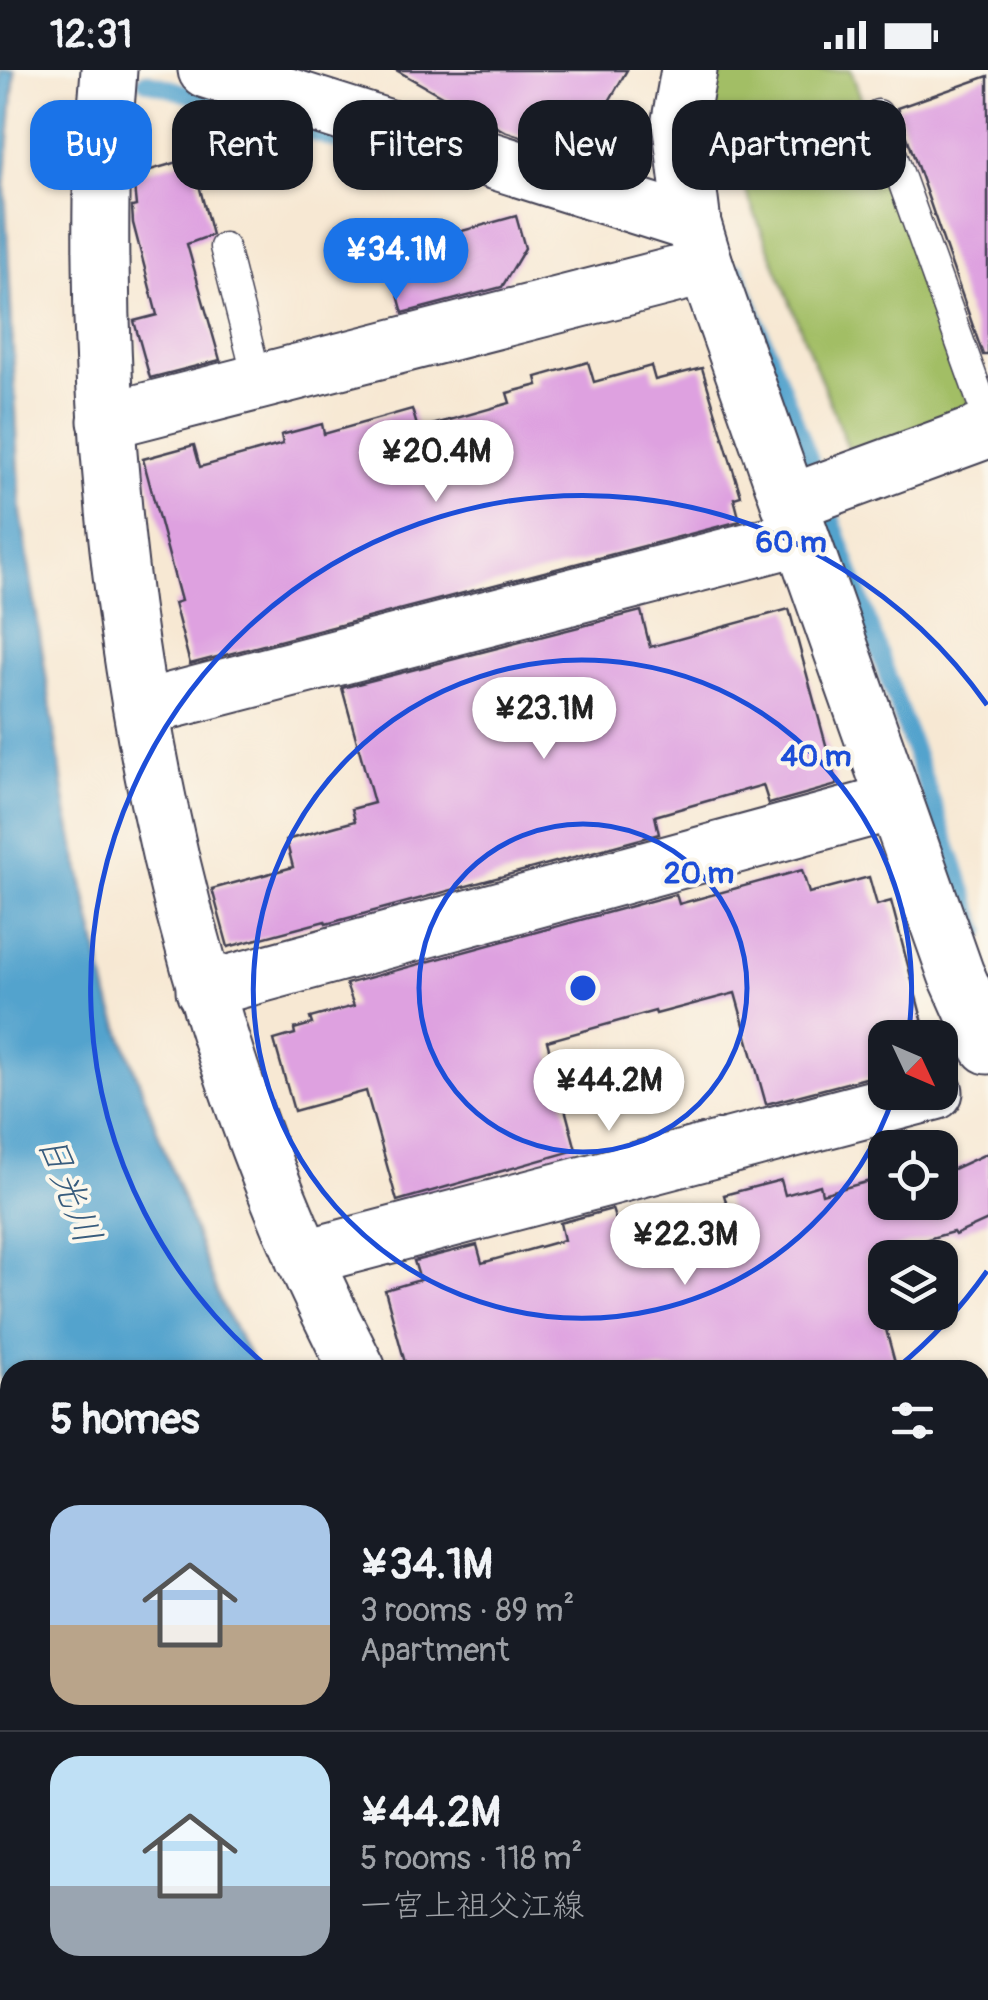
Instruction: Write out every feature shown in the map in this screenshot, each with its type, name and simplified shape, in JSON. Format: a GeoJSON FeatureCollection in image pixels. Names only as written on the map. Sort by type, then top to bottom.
{"type":"FeatureCollection","features":[{"type":"Feature","properties":{"kind":"street"},"geometry":{"type":"LineString","coordinates":[[109,70],[100,196],[106,421],[119,572],[162,818],[204,990],[236,1086],[315,1288],[353,1360]]}},
{"type":"Feature","properties":{"kind":"street"},"geometry":{"type":"LineString","coordinates":[[206,70],[326,87],[700,246]]}},
{"type":"Feature","properties":{"kind":"street"},"geometry":{"type":"LineString","coordinates":[[689,70],[680,120],[700,246],[895,802],[972,968],[988,1046]]}},
{"type":"Feature","properties":{"kind":"street"},"geometry":{"type":"LineString","coordinates":[[106,421],[258,382],[700,246]]}},
{"type":"Feature","properties":{"kind":"street"},"geometry":{"type":"LineString","coordinates":[[142,708],[795,520],[988,430]]}},
{"type":"Feature","properties":{"kind":"street"},"geometry":{"type":"LineString","coordinates":[[204,990],[895,802]]}},
{"type":"Feature","properties":{"kind":"street"},"geometry":{"type":"LineString","coordinates":[[958,1087],[988,1079]]}},
{"type":"Feature","properties":{"kind":"street"},"geometry":{"type":"LineString","coordinates":[[303,1258],[869,1110]]}},
{"type":"Feature","properties":{"kind":"lane"},"geometry":{"type":"LineString","coordinates":[[905,190],[988,420]]}},
{"type":"Feature","properties":{"kind":"lane"},"geometry":{"type":"LineString","coordinates":[[224,247],[258,382]]}},
{"type":"Feature","properties":{"kind":"green space"},"geometry":{"type":"Polygon","coordinates":[[[722,70],[851,70],[862,100],[712,100],[722,70]]]}},
{"type":"Feature","properties":{"kind":"green space"},"geometry":{"type":"Polygon","coordinates":[[[745,190],[894,190],[975,420],[854,463],[745,190]]]}},
{"type":"Feature","properties":{"kind":"water","name":"日光川"},"geometry":{"type":"Polygon","coordinates":[[[0,70],[15,70],[5,187],[21,513],[67,812],[108,997],[220,1301],[252,1360],[0,1360],[0,70]]]}},
{"type":"Feature","properties":{"kind":"building"},"geometry":{"type":"Polygon","coordinates":[[[396,70],[627,70],[610,100],[518,100],[518,136],[498,128],[498,100],[449,100],[396,70]]]}},
{"type":"Feature","properties":{"kind":"building"},"geometry":{"type":"Polygon","coordinates":[[[988,76],[988,355],[983,355],[906,134],[906,105],[988,76]]]}},
{"type":"Feature","properties":{"kind":"building"},"geometry":{"type":"Polygon","coordinates":[[[172,164],[172,190],[200,190],[212,235],[187,244],[220,360],[150,378],[134,321],[157,315],[132,207],[136,206],[134,190],[152,190],[152,170],[172,164]]]}},
{"type":"Feature","properties":{"kind":"building"},"geometry":{"type":"Polygon","coordinates":[[[516,216],[525,248],[502,287],[403,313],[386,252],[516,216]]]}},
{"type":"Feature","properties":{"kind":"building"},"geometry":{"type":"Polygon","coordinates":[[[588,362],[594,382],[651,366],[655,380],[702,368],[741,496],[734,498],[740,521],[190,664],[174,603],[181,601],[143,459],[194,445],[200,467],[283,444],[281,435],[322,424],[324,434],[412,409],[418,429],[510,403],[507,393],[538,385],[536,377],[588,362]]]}},
{"type":"Feature","properties":{"kind":"building"},"geometry":{"type":"Polygon","coordinates":[[[789,609],[837,785],[769,804],[763,785],[655,816],[659,834],[228,947],[212,889],[293,867],[286,840],[355,821],[352,809],[374,803],[342,688],[641,611],[650,647],[789,609]]]}},
{"type":"Feature","properties":{"kind":"building"},"geometry":{"type":"Polygon","coordinates":[[[802,870],[809,893],[869,877],[877,905],[891,901],[922,1020],[868,1020],[868,1077],[766,1104],[735,993],[547,1041],[576,1150],[397,1201],[366,1091],[294,1111],[274,1040],[312,1024],[310,1018],[354,1006],[346,984],[676,894],[679,904],[802,870]]]}},
{"type":"Feature","properties":{"kind":"building"},"geometry":{"type":"Polygon","coordinates":[[[988,1153],[988,1220],[955,1235],[953,1232],[924,1240],[868,1240],[868,1330],[886,1330],[894,1360],[404,1360],[385,1290],[420,1280],[414,1261],[477,1245],[482,1263],[564,1240],[560,1223],[612,1209],[623,1242],[729,1212],[724,1195],[781,1180],[785,1195],[820,1185],[822,1194],[868,1182],[868,1220],[958,1220],[958,1167],[988,1153]]]}},
{"type":"Feature","properties":{"kind":"waterway"},"geometry":{"type":"LineString","coordinates":[[146,81],[333,139]]}},
{"type":"Feature","properties":{"kind":"waterway"},"geometry":{"type":"LineString","coordinates":[[737,272],[810,460]]}},
{"type":"Feature","properties":{"kind":"waterway"},"geometry":{"type":"LineString","coordinates":[[831,517],[978,931]]}}]}
